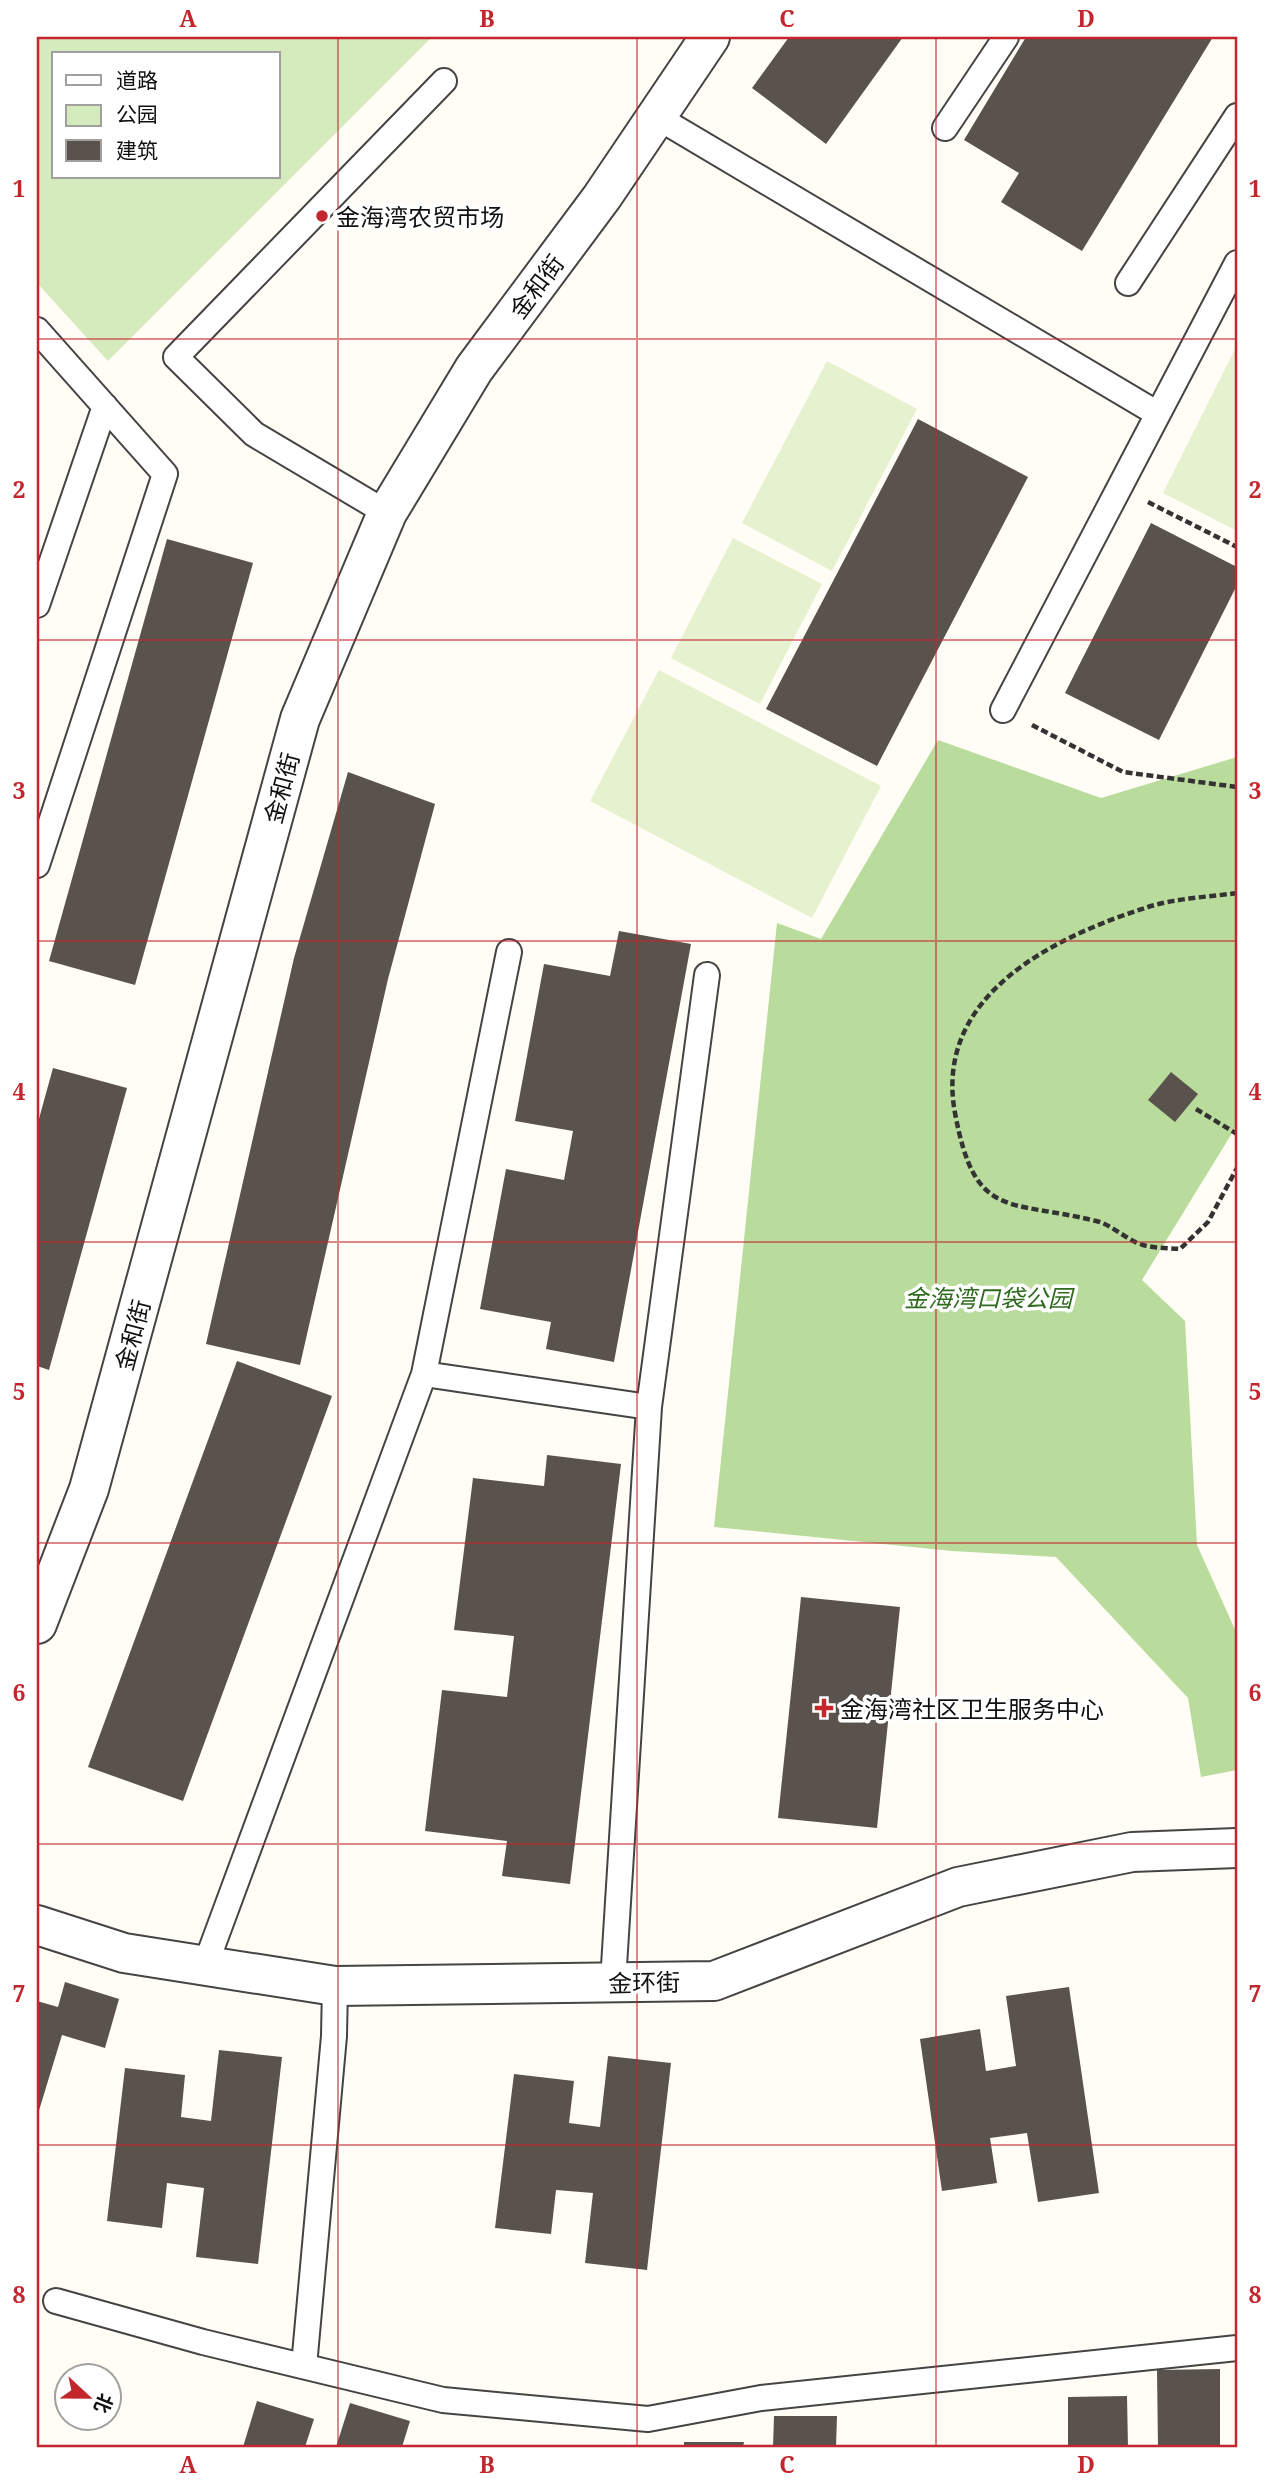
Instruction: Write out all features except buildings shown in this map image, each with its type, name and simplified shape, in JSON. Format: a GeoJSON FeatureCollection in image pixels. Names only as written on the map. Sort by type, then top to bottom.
{"type":"FeatureCollection","features":[{"type":"Feature","properties":{"kind":"street","name":"金和街"},"geometry":{"type":"LineString","coordinates":[[37,1624],[89,1489],[300,719],[387,513],[474,369],[657,117],[710,37]]}},
{"type":"Feature","properties":{"kind":"street","name":"金环街"},"geometry":{"type":"LineString","coordinates":[[37,1924],[124,1953],[335,1986],[714,1982],[958,1887],[1132,1852],[1237,1848]]}},
{"type":"Feature","properties":{"kind":"lane"},"geometry":{"type":"LineString","coordinates":[[945,128],[1006,37]]}},
{"type":"Feature","properties":{"kind":"lane"},"geometry":{"type":"LineString","coordinates":[[387,513],[254,434],[176,357],[444,81]]}},
{"type":"Feature","properties":{"kind":"lane"},"geometry":{"type":"LineString","coordinates":[[1128,283],[1237,116]]}},
{"type":"Feature","properties":{"kind":"lane"},"geometry":{"type":"LineString","coordinates":[[657,117],[1158,414]]}},
{"type":"Feature","properties":{"kind":"lane"},"geometry":{"type":"LineString","coordinates":[[1003,710],[1237,263]]}},
{"type":"Feature","properties":{"kind":"lane"},"geometry":{"type":"LineString","coordinates":[[37,330],[165,474],[37,865]]}},
{"type":"Feature","properties":{"kind":"lane"},"geometry":{"type":"LineString","coordinates":[[37,604],[105,407]]}},
{"type":"Feature","properties":{"kind":"lane"},"geometry":{"type":"LineString","coordinates":[[205,1966],[424,1374],[509,952]]}},
{"type":"Feature","properties":{"kind":"lane"},"geometry":{"type":"LineString","coordinates":[[613,1982],[649,1407],[707,975]]}},
{"type":"Feature","properties":{"kind":"lane"},"geometry":{"type":"LineString","coordinates":[[424,1374],[649,1407]]}},
{"type":"Feature","properties":{"kind":"lane"},"geometry":{"type":"LineString","coordinates":[[303,2366],[334,2036],[335,1986]]}},
{"type":"Feature","properties":{"kind":"lane"},"geometry":{"type":"LineString","coordinates":[[56,2301],[443,2400],[648,2419],[761,2398],[1237,2348]]}},
{"type":"Feature","properties":{"kind":"path"},"geometry":{"type":"LineString","coordinates":[[1119,488],[1237,547]]}},
{"type":"Feature","properties":{"kind":"path"},"geometry":{"type":"LineString","coordinates":[[1003,710],[1123,772],[1237,786]]}},
{"type":"Feature","properties":{"kind":"path"},"geometry":{"type":"LineString","coordinates":[[1237,893],[1150,906],[1083,932],[1018,969],[981,1000],[959,1038],[951,1088],[962,1148],[980,1187],[1014,1207],[1099,1222],[1143,1245],[1180,1249],[1208,1222],[1237,1168]]}},
{"type":"Feature","properties":{"kind":"path"},"geometry":{"type":"LineString","coordinates":[[1196,1109],[1237,1134]]}},
{"type":"Feature","properties":{"kind":"green space"},"geometry":{"type":"Polygon","coordinates":[[[37,37],[432,37],[108,361],[37,283],[37,37]]]}},
{"type":"Feature","properties":{"kind":"green space"},"geometry":{"type":"Polygon","coordinates":[[[1237,345],[1237,531],[1163,493],[1237,345]]]}},
{"type":"Feature","properties":{"kind":"green space"},"geometry":{"type":"Polygon","coordinates":[[[827,361],[917,409],[832,571],[742,523],[827,361]]]}},
{"type":"Feature","properties":{"kind":"green space"},"geometry":{"type":"Polygon","coordinates":[[[733,538],[822,584],[760,704],[671,658],[733,538]]]}},
{"type":"Feature","properties":{"kind":"green space"},"geometry":{"type":"Polygon","coordinates":[[[659,670],[881,786],[812,918],[590,801],[659,670]]]}},
{"type":"Feature","properties":{"kind":"green space","name":"金海湾口袋公园"},"geometry":{"type":"Polygon","coordinates":[[[938,740],[1101,798],[1237,757],[1237,1125],[1142,1280],[1185,1321],[1197,1545],[1237,1634],[1237,1770],[1201,1777],[1188,1698],[1056,1557],[952,1551],[714,1527],[777,923],[821,939],[938,740]]]}},
{"type":"Feature","properties":{"kind":"place","name":"金海湾农贸市场"},"geometry":{"type":"Point","coordinates":[322,216]}},
{"type":"Feature","properties":{"kind":"place","name":"金海湾社区卫生服务中心"},"geometry":{"type":"Point","coordinates":[824,1708]}}]}
